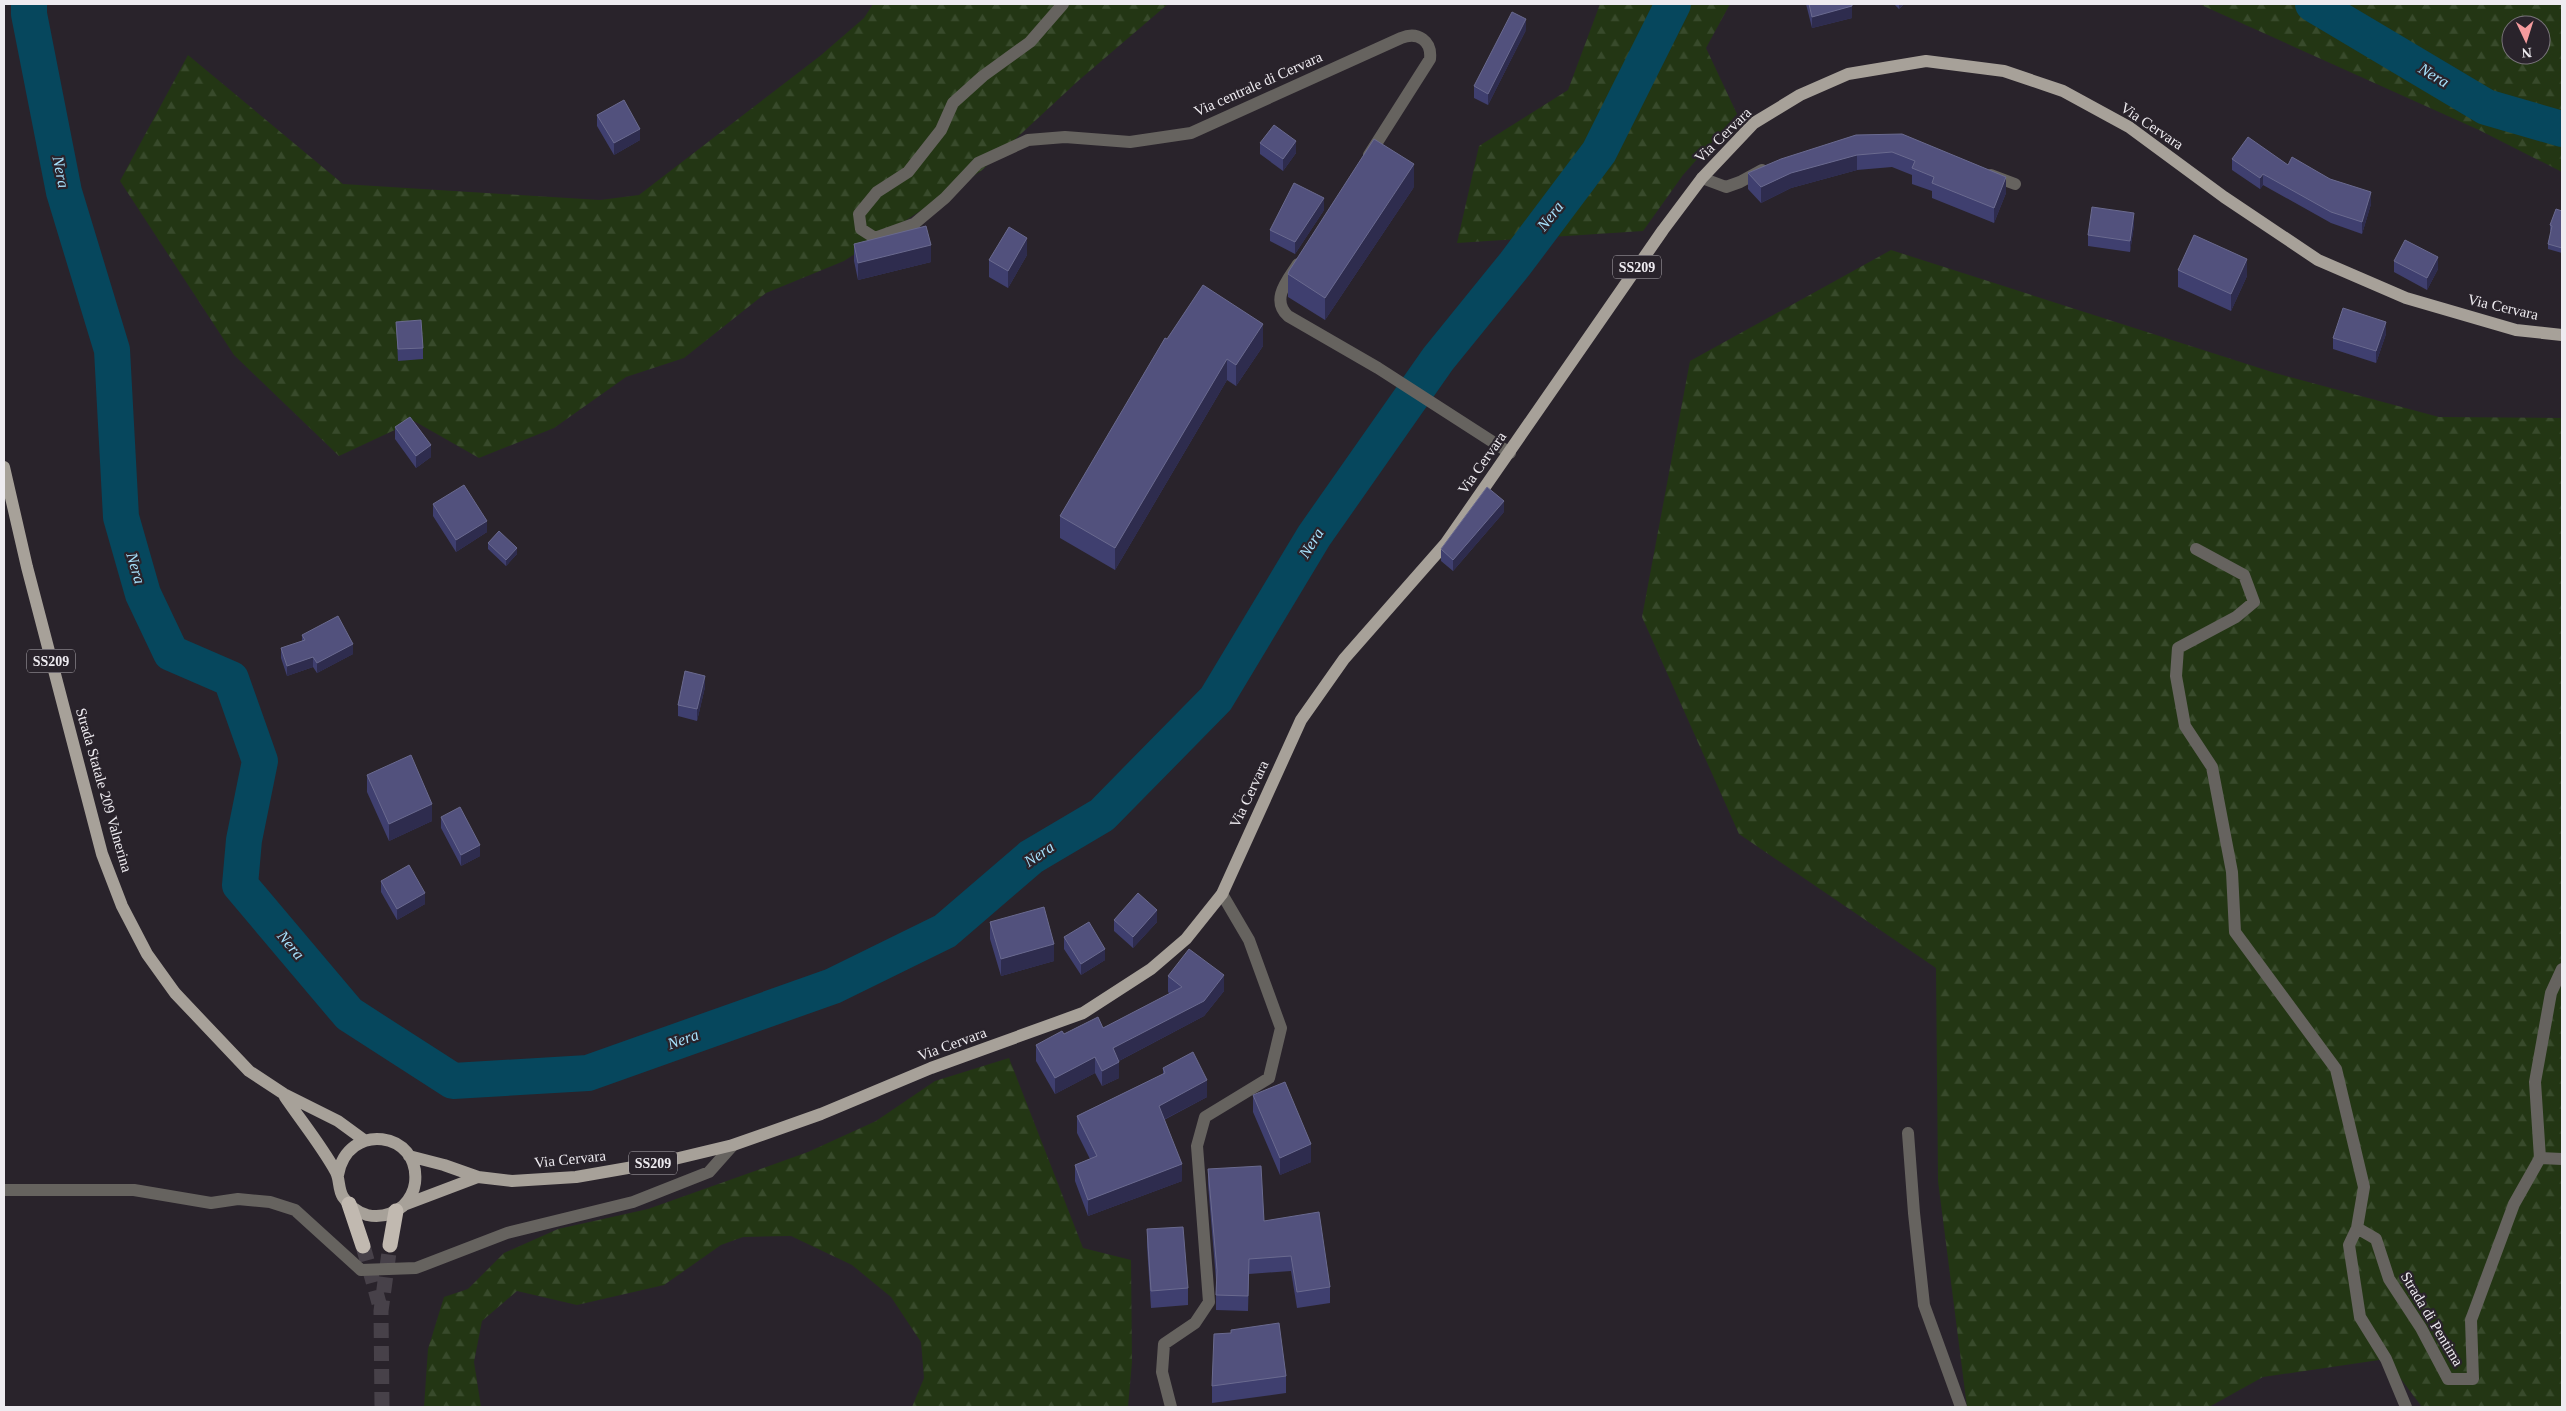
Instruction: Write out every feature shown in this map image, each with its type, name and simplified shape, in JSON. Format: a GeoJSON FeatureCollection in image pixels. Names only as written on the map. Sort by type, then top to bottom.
{"type":"FeatureCollection","features":[{"type":"Feature","properties":{"kind":"highway"},"geometry":{"type":"LineString","coordinates":[[349,1204],[363,1246]]}},
{"type":"Feature","properties":{"kind":"highway"},"geometry":{"type":"LineString","coordinates":[[390,1245],[400,1208]]}},
{"type":"Feature","properties":{"kind":"main road","name":"Via Cervara"},"geometry":{"type":"LineString","coordinates":[[409,1156],[444,1165],[478,1177],[512,1181],[576,1177],[662,1162],[732,1145],[822,1114],[931,1068],[1082,1013],[1151,969],[1186,939],[1222,894],[1301,720],[1344,659],[1446,543],[1663,230],[1702,178],[1754,123],[1800,95],[1848,74],[1926,61],[2004,71],[2063,91],[2128,127],[2224,197],[2318,260],[2406,298],[2516,330],[2562,335]]}},
{"type":"Feature","properties":{"kind":"main road","name":"Strada Statale 209 Valnerina"},"geometry":{"type":"LineString","coordinates":[[4,467],[27,567],[102,854],[122,906],[147,954],[175,993],[249,1071],[284,1094],[338,1121],[364,1140]]}},
{"type":"Feature","properties":{"kind":"main road","name":"Strada Statale 209 Valnerina"},"geometry":{"type":"LineString","coordinates":[[284,1094],[338,1175],[342,1195],[349,1204]]}},
{"type":"Feature","properties":{"kind":"main road","name":"SS209"},"geometry":{"type":"LineString","coordinates":[[364,1140],[374,1138],[389,1140],[403,1148],[409,1156]]}},
{"type":"Feature","properties":{"kind":"main road"},"geometry":{"type":"LineString","coordinates":[[338,1175],[343,1157],[356,1144],[364,1140]]}},
{"type":"Feature","properties":{"kind":"main road"},"geometry":{"type":"LineString","coordinates":[[400,1208],[411,1196],[416,1176],[409,1156]]}},
{"type":"Feature","properties":{"kind":"main road","name":"Via Cervara"},"geometry":{"type":"LineString","coordinates":[[400,1208],[478,1177]]}},
{"type":"Feature","properties":{"kind":"main road","name":"SS209"},"geometry":{"type":"LineString","coordinates":[[349,1204],[367,1215],[378,1216],[400,1208]]}},
{"type":"Feature","properties":{"kind":"street","name":"Via centrale di Cervara"},"geometry":{"type":"LineString","coordinates":[[1063,4],[1030,42],[984,76],[953,103],[941,130],[908,172],[876,192],[859,214],[861,229],[875,238],[914,224],[945,198],[978,164],[1028,140],[1065,137],[1130,142],[1191,132],[1401,38],[1414,35],[1420,36],[1429,46],[1430,59],[1363,164]]}},
{"type":"Feature","properties":{"kind":"street"},"geometry":{"type":"LineString","coordinates":[[1702,178],[1726,187],[1740,182],[1776,163]]}},
{"type":"Feature","properties":{"kind":"street"},"geometry":{"type":"LineString","coordinates":[[1978,170],[2015,184]]}},
{"type":"Feature","properties":{"kind":"street"},"geometry":{"type":"LineString","coordinates":[[1304,254],[1280,293],[1280,306],[1283,311],[1378,368],[1510,452]]}},
{"type":"Feature","properties":{"kind":"street"},"geometry":{"type":"LineString","coordinates":[[2196,549],[2244,575],[2254,602],[2236,617],[2178,648],[2176,676],[2185,726],[2212,767],[2232,872],[2235,932],[2336,1069],[2364,1187],[2357,1228],[2349,1245],[2360,1316],[2386,1359],[2406,1407]]}},
{"type":"Feature","properties":{"kind":"street"},"geometry":{"type":"LineString","coordinates":[[1171,1407],[1162,1372],[1164,1344],[1195,1323],[1209,1302],[1197,1146],[1205,1117],[1269,1078],[1281,1028],[1249,940],[1222,894]]}},
{"type":"Feature","properties":{"kind":"street"},"geometry":{"type":"LineString","coordinates":[[2562,969],[2551,993],[2535,1082],[2540,1158],[2562,1159]]}},
{"type":"Feature","properties":{"kind":"street"},"geometry":{"type":"LineString","coordinates":[[1908,1133],[1924,1305],[1961,1407]]}},
{"type":"Feature","properties":{"kind":"street"},"geometry":{"type":"LineString","coordinates":[[4,1190],[134,1190],[211,1203],[238,1199],[270,1202],[295,1210],[361,1270],[416,1268],[507,1233],[632,1202],[700,1176],[709,1172],[732,1145]]}},
{"type":"Feature","properties":{"kind":"street","name":"Strada di Pentima"},"geometry":{"type":"LineString","coordinates":[[2357,1228],[2376,1239],[2389,1279],[2421,1328],[2448,1379],[2473,1379],[2471,1320],[2514,1204],[2540,1158]]}},
{"type":"Feature","properties":{"kind":"green space"},"geometry":{"type":"Polygon","coordinates":[[[873,4],[1168,4],[1078,81],[981,171],[844,261],[766,293],[684,358],[626,377],[554,428],[479,458],[414,421],[339,456],[234,355],[120,181],[188,55],[343,184],[600,200],[639,195],[820,56],[864,18],[873,4]]]}},
{"type":"Feature","properties":{"kind":"green space"},"geometry":{"type":"Polygon","coordinates":[[[1600,4],[1730,4],[1706,48],[1737,114],[1683,175],[1643,231],[1457,243],[1479,146],[1568,90],[1600,4]]]}},
{"type":"Feature","properties":{"kind":"green space"},"geometry":{"type":"Polygon","coordinates":[[[2199,4],[2562,4],[2562,172],[2479,130],[2199,4]]]}},
{"type":"Feature","properties":{"kind":"green space"},"geometry":{"type":"Polygon","coordinates":[[[1891,250],[2275,373],[2439,417],[2562,418],[2562,1407],[2422,1407],[2386,1359],[2263,1377],[2209,1407],[1967,1407],[1938,1181],[1936,968],[1739,834],[1642,617],[1690,361],[1891,250]]]}},
{"type":"Feature","properties":{"kind":"green space"},"geometry":{"type":"Polygon","coordinates":[[[1009,1058],[1083,1248],[1131,1260],[1132,1362],[1128,1407],[912,1407],[924,1378],[921,1342],[891,1297],[852,1265],[791,1236],[743,1237],[721,1245],[664,1285],[577,1305],[517,1291],[482,1321],[474,1362],[481,1407],[424,1407],[428,1349],[444,1297],[468,1289],[504,1253],[558,1229],[648,1209],[808,1152],[876,1121],[935,1081],[1009,1058]]]}},
{"type":"Feature","properties":{"kind":"building"},"geometry":{"type":"Polygon","coordinates":[[[1809,4],[1852,4],[1852,6],[1812,17],[1809,4]]]}},
{"type":"Feature","properties":{"kind":"building"},"geometry":{"type":"Polygon","coordinates":[[[1512,12],[1526,19],[1488,94],[1474,86],[1512,12]]]}},
{"type":"Feature","properties":{"kind":"building"},"geometry":{"type":"Polygon","coordinates":[[[624,100],[640,129],[614,143],[597,115],[624,100]]]}},
{"type":"Feature","properties":{"kind":"building"},"geometry":{"type":"Polygon","coordinates":[[[1274,125],[1296,141],[1283,159],[1260,143],[1274,125]]]}},
{"type":"Feature","properties":{"kind":"building"},"geometry":{"type":"Polygon","coordinates":[[[1902,134],[2006,177],[1994,208],[1932,183],[1934,177],[1912,168],[1915,161],[1892,152],[1857,155],[1791,173],[1761,187],[1748,173],[1781,159],[1856,135],[1902,134]]]}},
{"type":"Feature","properties":{"kind":"building"},"geometry":{"type":"Polygon","coordinates":[[[2248,137],[2288,165],[2292,157],[2330,179],[2371,192],[2362,222],[2331,212],[2263,174],[2260,178],[2232,159],[2248,137]]]}},
{"type":"Feature","properties":{"kind":"building"},"geometry":{"type":"Polygon","coordinates":[[[1374,139],[1414,164],[1325,298],[1288,274],[1374,139]]]}},
{"type":"Feature","properties":{"kind":"building"},"geometry":{"type":"Polygon","coordinates":[[[1294,183],[1324,198],[1295,242],[1270,230],[1294,183]]]}},
{"type":"Feature","properties":{"kind":"building"},"geometry":{"type":"Polygon","coordinates":[[[2092,207],[2134,213],[2130,241],[2088,235],[2092,207]]]}},
{"type":"Feature","properties":{"kind":"building"},"geometry":{"type":"Polygon","coordinates":[[[2556,209],[2562,211],[2562,248],[2548,244],[2552,226],[2550,225],[2556,209]]]}},
{"type":"Feature","properties":{"kind":"building"},"geometry":{"type":"Polygon","coordinates":[[[926,226],[931,245],[858,263],[854,244],[926,226]]]}},
{"type":"Feature","properties":{"kind":"building"},"geometry":{"type":"Polygon","coordinates":[[[1009,227],[1027,238],[1008,271],[989,260],[1009,227]]]}},
{"type":"Feature","properties":{"kind":"building"},"geometry":{"type":"Polygon","coordinates":[[[2194,235],[2247,259],[2231,294],[2178,270],[2194,235]]]}},
{"type":"Feature","properties":{"kind":"building"},"geometry":{"type":"Polygon","coordinates":[[[2405,240],[2438,257],[2427,278],[2394,261],[2405,240]]]}},
{"type":"Feature","properties":{"kind":"building"},"geometry":{"type":"Polygon","coordinates":[[[1203,285],[1263,324],[1236,365],[1227,359],[1115,548],[1060,516],[1165,338],[1167,339],[1203,285]]]}},
{"type":"Feature","properties":{"kind":"building"},"geometry":{"type":"Polygon","coordinates":[[[2343,308],[2386,322],[2376,351],[2333,338],[2343,308]]]}},
{"type":"Feature","properties":{"kind":"building"},"geometry":{"type":"Polygon","coordinates":[[[421,320],[423,348],[398,349],[396,322],[421,320]]]}},
{"type":"Feature","properties":{"kind":"building"},"geometry":{"type":"Polygon","coordinates":[[[410,417],[431,445],[416,456],[395,427],[410,417]]]}},
{"type":"Feature","properties":{"kind":"building"},"geometry":{"type":"Polygon","coordinates":[[[464,485],[487,521],[456,540],[433,504],[464,485]]]}},
{"type":"Feature","properties":{"kind":"building"},"geometry":{"type":"Polygon","coordinates":[[[1487,487],[1504,501],[1453,560],[1441,549],[1487,487]]]}},
{"type":"Feature","properties":{"kind":"building"},"geometry":{"type":"Polygon","coordinates":[[[499,531],[517,548],[506,560],[488,543],[499,531]]]}},
{"type":"Feature","properties":{"kind":"building"},"geometry":{"type":"Polygon","coordinates":[[[338,616],[353,644],[317,663],[313,657],[287,666],[281,648],[305,640],[302,635],[338,616]]]}},
{"type":"Feature","properties":{"kind":"building"},"geometry":{"type":"Polygon","coordinates":[[[685,671],[705,676],[697,709],[678,705],[685,671]]]}},
{"type":"Feature","properties":{"kind":"building"},"geometry":{"type":"Polygon","coordinates":[[[411,755],[432,804],[389,824],[367,775],[411,755]]]}},
{"type":"Feature","properties":{"kind":"building"},"geometry":{"type":"Polygon","coordinates":[[[460,807],[480,845],[461,855],[441,817],[460,807]]]}},
{"type":"Feature","properties":{"kind":"building"},"geometry":{"type":"Polygon","coordinates":[[[409,865],[425,893],[397,909],[381,881],[409,865]]]}},
{"type":"Feature","properties":{"kind":"building"},"geometry":{"type":"Polygon","coordinates":[[[1138,893],[1157,910],[1133,937],[1114,920],[1138,893]]]}},
{"type":"Feature","properties":{"kind":"building"},"geometry":{"type":"Polygon","coordinates":[[[1044,907],[1054,944],[1001,959],[990,922],[1044,907]]]}},
{"type":"Feature","properties":{"kind":"building"},"geometry":{"type":"Polygon","coordinates":[[[1089,922],[1105,949],[1081,964],[1064,937],[1089,922]]]}},
{"type":"Feature","properties":{"kind":"building"},"geometry":{"type":"Polygon","coordinates":[[[1189,949],[1224,975],[1204,1001],[1113,1048],[1119,1062],[1102,1071],[1095,1057],[1055,1078],[1036,1045],[1062,1031],[1064,1034],[1098,1017],[1103,1028],[1182,987],[1168,976],[1189,949]]]}},
{"type":"Feature","properties":{"kind":"building"},"geometry":{"type":"Polygon","coordinates":[[[1193,1052],[1207,1080],[1159,1106],[1182,1164],[1088,1200],[1075,1165],[1097,1156],[1077,1116],[1165,1073],[1163,1068],[1193,1052]]]}},
{"type":"Feature","properties":{"kind":"building"},"geometry":{"type":"Polygon","coordinates":[[[1285,1082],[1311,1144],[1280,1158],[1253,1095],[1285,1082]]]}},
{"type":"Feature","properties":{"kind":"building"},"geometry":{"type":"Polygon","coordinates":[[[1261,1166],[1264,1221],[1319,1212],[1330,1287],[1297,1292],[1291,1256],[1249,1259],[1248,1296],[1216,1295],[1217,1270],[1208,1169],[1261,1166]]]}},
{"type":"Feature","properties":{"kind":"building"},"geometry":{"type":"Polygon","coordinates":[[[1183,1227],[1188,1288],[1151,1291],[1147,1229],[1183,1227]]]}},
{"type":"Feature","properties":{"kind":"building"},"geometry":{"type":"Polygon","coordinates":[[[1279,1323],[1286,1376],[1212,1386],[1214,1334],[1231,1333],[1231,1330],[1279,1323]]]}},
{"type":"Feature","properties":{"kind":"waterway","name":"Nera"},"geometry":{"type":"LineString","coordinates":[[29,4],[29,14],[64,192],[112,350],[121,517],[143,594],[171,653],[231,679],[260,761],[244,840],[240,885],[349,1014],[453,1081],[588,1073],[833,986],[945,931],[1031,857],[1102,815],[1216,699],[1314,536],[1438,359],[1515,264],[1599,152],[1673,4]]}},
{"type":"Feature","properties":{"kind":"waterway","name":"Nera"},"geometry":{"type":"LineString","coordinates":[[2313,4],[2486,107],[2562,129]]}},
{"type":"Feature","properties":{"kind":"tunnel"},"geometry":{"type":"LineString","coordinates":[[382,1407],[381,1311],[390,1245]]}},
{"type":"Feature","properties":{"kind":"tunnel"},"geometry":{"type":"LineString","coordinates":[[363,1246],[379,1303]]}}]}
